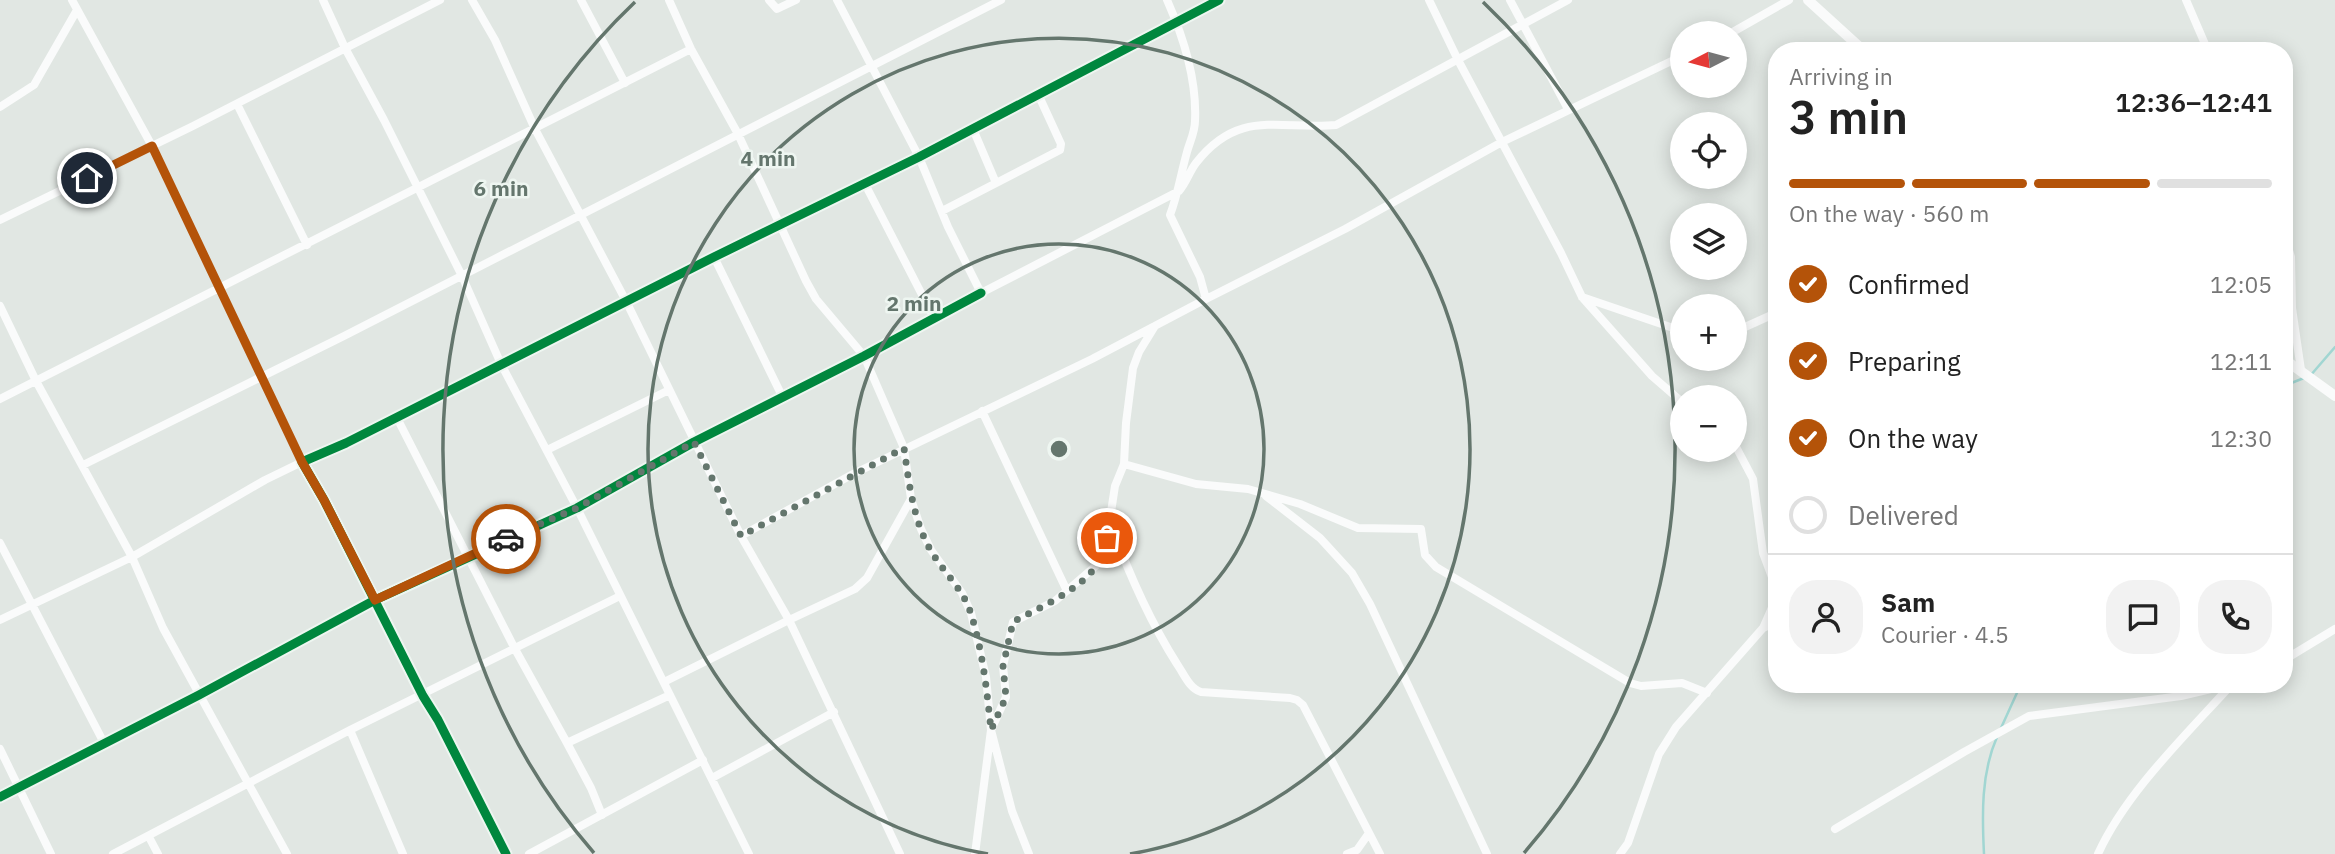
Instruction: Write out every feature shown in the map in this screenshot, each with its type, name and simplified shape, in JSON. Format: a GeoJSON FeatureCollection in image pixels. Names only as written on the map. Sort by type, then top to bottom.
{"type":"FeatureCollection","features":[{"type":"Feature","properties":{"kind":"street"},"geometry":{"type":"LineString","coordinates":[[72,0],[152,146],[302,462],[506,854]]}},
{"type":"Feature","properties":{"kind":"street"},"geometry":{"type":"LineString","coordinates":[[323,0],[462,275],[501,364],[577,508],[749,854]]}},
{"type":"Feature","properties":{"kind":"street"},"geometry":{"type":"LineString","coordinates":[[0,220],[237,104],[440,0]]}},
{"type":"Feature","properties":{"kind":"street"},"geometry":{"type":"LineString","coordinates":[[472,0],[495,40],[535,129],[626,301],[741,536],[789,620],[900,854]]}},
{"type":"Feature","properties":{"kind":"street"},"geometry":{"type":"LineString","coordinates":[[581,0],[625,83]]}},
{"type":"Feature","properties":{"kind":"street"},"geometry":{"type":"LineString","coordinates":[[669,0],[691,49],[738,134],[816,299],[864,356],[904,448],[911,499],[921,529],[931,551],[962,593],[971,614],[986,677],[991,730],[1012,811],[1029,854]]}},
{"type":"Feature","properties":{"kind":"street"},"geometry":{"type":"LineString","coordinates":[[769,0],[777,9],[796,0]]}},
{"type":"Feature","properties":{"kind":"street"},"geometry":{"type":"LineString","coordinates":[[837,0],[919,157],[981,293]]}},
{"type":"Feature","properties":{"kind":"street"},"geometry":{"type":"LineString","coordinates":[[83,465],[581,216],[1001,0]]}},
{"type":"Feature","properties":{"kind":"street"},"geometry":{"type":"LineString","coordinates":[[1167,0],[1190,73],[1195,109],[1195,125],[1179,191],[1170,215],[1199,277],[1206,299]]}},
{"type":"Feature","properties":{"kind":"street"},"geometry":{"type":"LineString","coordinates":[[0,620],[132,557],[265,480],[919,157],[1219,0]]}},
{"type":"Feature","properties":{"kind":"street"},"geometry":{"type":"LineString","coordinates":[[1429,0],[1458,60],[1562,253],[1582,297],[1670,391]]}},
{"type":"Feature","properties":{"kind":"street"},"geometry":{"type":"LineString","coordinates":[[1510,0],[1568,109]]}},
{"type":"Feature","properties":{"kind":"street"},"geometry":{"type":"LineString","coordinates":[[0,797],[200,695],[375,600],[468,555],[577,508],[694,442],[1179,191],[1196,163],[1211,148],[1239,128],[1273,122],[1314,127],[1336,125],[1568,0]]}},
{"type":"Feature","properties":{"kind":"street"},"geometry":{"type":"LineString","coordinates":[[1747,24],[1789,0]]}},
{"type":"Feature","properties":{"kind":"street"},"geometry":{"type":"LineString","coordinates":[[1808,0],[1854,42]]}},
{"type":"Feature","properties":{"kind":"street"},"geometry":{"type":"LineString","coordinates":[[2186,0],[2204,42]]}},
{"type":"Feature","properties":{"kind":"street"},"geometry":{"type":"LineString","coordinates":[[0,107],[34,85],[77,10]]}},
{"type":"Feature","properties":{"kind":"street"},"geometry":{"type":"LineString","coordinates":[[0,399],[691,49]]}},
{"type":"Feature","properties":{"kind":"street"},"geometry":{"type":"LineString","coordinates":[[741,536],[904,448],[1155,326],[1345,229],[1502,142],[1670,62]]}},
{"type":"Feature","properties":{"kind":"street"},"geometry":{"type":"LineString","coordinates":[[942,211],[1060,150],[1061,144],[1038,94]]}},
{"type":"Feature","properties":{"kind":"street"},"geometry":{"type":"LineString","coordinates":[[237,104],[307,245]]}},
{"type":"Feature","properties":{"kind":"street"},"geometry":{"type":"LineString","coordinates":[[973,129],[996,183]]}},
{"type":"Feature","properties":{"kind":"street"},"geometry":{"type":"LineString","coordinates":[[865,184],[934,318]]}},
{"type":"Feature","properties":{"kind":"street"},"geometry":{"type":"LineString","coordinates":[[714,257],[783,398]]}},
{"type":"Feature","properties":{"kind":"street"},"geometry":{"type":"LineString","coordinates":[[1582,297],[1670,327]]}},
{"type":"Feature","properties":{"kind":"street"},"geometry":{"type":"LineString","coordinates":[[0,306],[36,381],[132,557],[163,628],[287,854]]}},
{"type":"Feature","properties":{"kind":"street"},"geometry":{"type":"LineString","coordinates":[[2293,315],[2301,370]]}},
{"type":"Feature","properties":{"kind":"street"},"geometry":{"type":"LineString","coordinates":[[1747,326],[1768,317]]}},
{"type":"Feature","properties":{"kind":"street"},"geometry":{"type":"LineString","coordinates":[[975,854],[991,730],[1006,697],[1003,666],[1013,622],[1055,601],[1098,564],[1110,522],[1115,486],[1124,464],[1133,368],[1155,326]]}},
{"type":"Feature","properties":{"kind":"street"},"geometry":{"type":"LineString","coordinates":[[2293,365],[2335,396]]}},
{"type":"Feature","properties":{"kind":"street"},"geometry":{"type":"LineString","coordinates":[[547,450],[668,390]]}},
{"type":"Feature","properties":{"kind":"street"},"geometry":{"type":"LineString","coordinates":[[982,411],[1067,591]]}},
{"type":"Feature","properties":{"kind":"street"},"geometry":{"type":"LineString","coordinates":[[396,416],[602,815]]}},
{"type":"Feature","properties":{"kind":"street"},"geometry":{"type":"LineString","coordinates":[[1743,462],[1752,480],[1763,553],[1768,566]]}},
{"type":"Feature","properties":{"kind":"street"},"geometry":{"type":"LineString","coordinates":[[1124,464],[1196,484],[1235,486],[1263,493],[1300,504],[1358,528],[1421,529],[1425,555],[1436,567],[1630,684],[1641,686],[1682,683],[1707,693]]}},
{"type":"Feature","properties":{"kind":"street"},"geometry":{"type":"LineString","coordinates":[[1263,493],[1320,538],[1352,573],[1370,604],[1487,854]]}},
{"type":"Feature","properties":{"kind":"street"},"geometry":{"type":"LineString","coordinates":[[664,682],[855,589],[867,578],[911,499]]}},
{"type":"Feature","properties":{"kind":"street"},"geometry":{"type":"LineString","coordinates":[[1110,522],[1125,564],[1154,626],[1191,685],[1201,692],[1290,698],[1303,705],[1380,854]]}},
{"type":"Feature","properties":{"kind":"street"},"geometry":{"type":"LineString","coordinates":[[0,543],[104,743]]}},
{"type":"Feature","properties":{"kind":"street"},"geometry":{"type":"LineString","coordinates":[[113,854],[350,730],[620,596]]}},
{"type":"Feature","properties":{"kind":"street"},"geometry":{"type":"LineString","coordinates":[[1620,854],[1628,843],[1659,754],[1676,727],[1763,628],[1768,617]]}},
{"type":"Feature","properties":{"kind":"street"},"geometry":{"type":"LineString","coordinates":[[1763,628],[1768,626]]}},
{"type":"Feature","properties":{"kind":"street"},"geometry":{"type":"LineString","coordinates":[[2293,655],[2335,629]]}},
{"type":"Feature","properties":{"kind":"street"},"geometry":{"type":"LineString","coordinates":[[1835,829],[2029,716],[2194,693]]}},
{"type":"Feature","properties":{"kind":"street"},"geometry":{"type":"LineString","coordinates":[[2098,854],[2106,836],[2153,771],[2224,693]]}},
{"type":"Feature","properties":{"kind":"street"},"geometry":{"type":"LineString","coordinates":[[567,743],[670,695]]}},
{"type":"Feature","properties":{"kind":"street"},"geometry":{"type":"LineString","coordinates":[[712,778],[834,712]]}},
{"type":"Feature","properties":{"kind":"street"},"geometry":{"type":"LineString","coordinates":[[350,730],[403,854]]}},
{"type":"Feature","properties":{"kind":"street"},"geometry":{"type":"LineString","coordinates":[[0,749],[51,854]]}},
{"type":"Feature","properties":{"kind":"street"},"geometry":{"type":"LineString","coordinates":[[529,854],[703,760]]}},
{"type":"Feature","properties":{"kind":"street"},"geometry":{"type":"LineString","coordinates":[[1347,854],[1357,850],[1369,833]]}},
{"type":"Feature","properties":{"kind":"street"},"geometry":{"type":"LineString","coordinates":[[149,837],[158,854]]}},
{"type":"Feature","properties":{"kind":"waterway"},"geometry":{"type":"LineString","coordinates":[[2310,376],[2335,347]]}},
{"type":"Feature","properties":{"kind":"waterway"},"geometry":{"type":"LineString","coordinates":[[2293,382],[2304,378]]}},
{"type":"Feature","properties":{"kind":"waterway"},"geometry":{"type":"LineString","coordinates":[[2001,728],[2017,693]]}},
{"type":"Feature","properties":{"kind":"waterway"},"geometry":{"type":"LineString","coordinates":[[1984,854],[1985,780],[1997,737]]}},
{"type":"Feature","properties":{"kind":"cycle path"},"geometry":{"type":"LineString","coordinates":[[506,854],[302,462],[346,443],[919,157],[1219,0]]}},
{"type":"Feature","properties":{"kind":"cycle path"},"geometry":{"type":"LineString","coordinates":[[0,797],[199,695],[375,600],[577,508],[694,442],[981,293]]}},
{"type":"Feature","properties":{"kind":"way so far"},"geometry":{"type":"LineString","coordinates":[[506,539],[577,508],[694,442],[741,536],[904,448],[911,499],[921,529],[931,551],[962,593],[971,614],[986,677],[991,730],[1006,697],[1003,666],[1013,622],[1055,601],[1089,574],[1098,564],[1107,538]]}},
{"type":"Feature","properties":{"kind":"route"},"geometry":{"type":"LineString","coordinates":[[87,178],[152,146],[302,462],[375,600],[506,539]]}}]}
